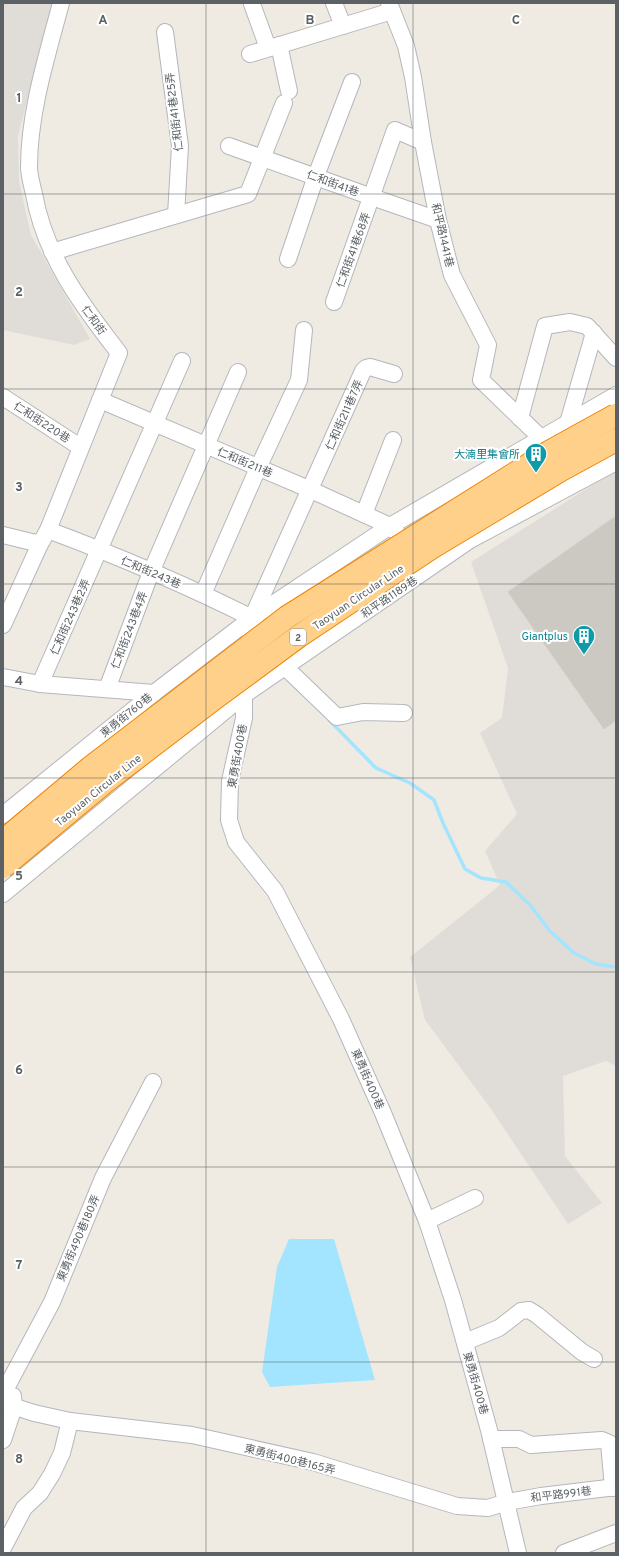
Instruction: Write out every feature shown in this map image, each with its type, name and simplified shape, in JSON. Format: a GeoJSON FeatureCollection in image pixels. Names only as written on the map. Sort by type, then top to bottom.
{"type":"FeatureCollection","features":[{"type":"Feature","properties":{"kind":"highway","name":"Taoyuan Circular Line"},"geometry":{"type":"LineString","coordinates":[[3,841],[91,767],[287,617],[549,452],[616,415]]}},
{"type":"Feature","properties":{"kind":"highway","name":"Taoyuan Circular Line"},"geometry":{"type":"LineString","coordinates":[[3,867],[105,782],[299,636],[431,548],[561,470],[616,440]]}},
{"type":"Feature","properties":{"kind":"street","name":"仁和街"},"geometry":{"type":"LineString","coordinates":[[3,625],[44,537],[119,353],[86,310],[52,252],[37,209],[29,168],[32,122],[61,3]]}},
{"type":"Feature","properties":{"kind":"street"},"geometry":{"type":"LineString","coordinates":[[334,3],[343,26]]}},
{"type":"Feature","properties":{"kind":"street"},"geometry":{"type":"LineString","coordinates":[[52,252],[248,194],[286,97],[273,47],[252,4]]}},
{"type":"Feature","properties":{"kind":"street"},"geometry":{"type":"LineString","coordinates":[[250,54],[343,26],[391,7]]}},
{"type":"Feature","properties":{"kind":"street","name":"和平路1441巷"},"geometry":{"type":"LineString","coordinates":[[391,7],[406,46],[413,77],[423,142],[438,220],[452,275],[488,345],[481,380],[541,438]]}},
{"type":"Feature","properties":{"kind":"street","name":"仁和街41巷25弄"},"geometry":{"type":"LineString","coordinates":[[165,32],[180,146],[176,215]]}},
{"type":"Feature","properties":{"kind":"street"},"geometry":{"type":"LineString","coordinates":[[288,259],[316,176],[352,82]]}},
{"type":"Feature","properties":{"kind":"street","name":"仁和街41巷68弄"},"geometry":{"type":"LineString","coordinates":[[334,302],[395,130],[423,142]]}},
{"type":"Feature","properties":{"kind":"street","name":"仁和街41巷"},"geometry":{"type":"LineString","coordinates":[[229,146],[438,220]]}},
{"type":"Feature","properties":{"kind":"street"},"geometry":{"type":"LineString","coordinates":[[520,418],[546,326],[570,322],[588,326],[616,358]]}},
{"type":"Feature","properties":{"kind":"street"},"geometry":{"type":"LineString","coordinates":[[203,594],[258,468],[299,380],[304,330]]}},
{"type":"Feature","properties":{"kind":"street"},"geometry":{"type":"LineString","coordinates":[[568,423],[594,333]]}},
{"type":"Feature","properties":{"kind":"street","name":"仁和街243巷2弄"},"geometry":{"type":"LineString","coordinates":[[40,684],[156,424],[182,361]]}},
{"type":"Feature","properties":{"kind":"street","name":"仁和街211巷7弄"},"geometry":{"type":"LineString","coordinates":[[252,618],[311,490],[363,371],[370,367],[394,374]]}},
{"type":"Feature","properties":{"kind":"street","name":"仁和街243巷4弄"},"geometry":{"type":"LineString","coordinates":[[107,689],[151,572],[238,372]]}},
{"type":"Feature","properties":{"kind":"street"},"geometry":{"type":"LineString","coordinates":[[404,713],[363,712],[337,717],[285,667],[252,618],[390,526],[616,395]]}},
{"type":"Feature","properties":{"kind":"street","name":"仁和街220巷"},"geometry":{"type":"LineString","coordinates":[[3,397],[80,447]]}},
{"type":"Feature","properties":{"kind":"street","name":"仁和街211巷"},"geometry":{"type":"LineString","coordinates":[[100,400],[311,490],[390,526]]}},
{"type":"Feature","properties":{"kind":"street"},"geometry":{"type":"LineString","coordinates":[[364,514],[393,440]]}},
{"type":"Feature","properties":{"kind":"street","name":"和平路1189巷"},"geometry":{"type":"LineString","coordinates":[[3,894],[244,695],[470,540],[616,462]]}},
{"type":"Feature","properties":{"kind":"street"},"geometry":{"type":"LineString","coordinates":[[390,526],[428,569]]}},
{"type":"Feature","properties":{"kind":"street","name":"仁和街243巷"},"geometry":{"type":"LineString","coordinates":[[3,535],[44,537],[99,549],[203,594],[252,618]]}},
{"type":"Feature","properties":{"kind":"street","name":"東勇街760巷"},"geometry":{"type":"LineString","coordinates":[[3,815],[154,693],[252,618]]}},
{"type":"Feature","properties":{"kind":"street","name":"東勇街400巷"},"geometry":{"type":"LineString","coordinates":[[252,618],[244,695],[244,718],[230,781],[229,820],[236,842],[276,891],[341,1019],[383,1113],[427,1221],[465,1342],[491,1438],[518,1553]]}},
{"type":"Feature","properties":{"kind":"street"},"geometry":{"type":"LineString","coordinates":[[3,677],[40,684],[154,693]]}},
{"type":"Feature","properties":{"kind":"street","name":"東勇街490巷180弄"},"geometry":{"type":"LineString","coordinates":[[3,1394],[52,1302],[103,1178],[153,1082]]}},
{"type":"Feature","properties":{"kind":"street"},"geometry":{"type":"LineString","coordinates":[[427,1221],[475,1198]]}},
{"type":"Feature","properties":{"kind":"street"},"geometry":{"type":"LineString","coordinates":[[465,1342],[499,1328],[521,1311],[529,1310],[582,1352],[594,1359]]}},
{"type":"Feature","properties":{"kind":"street"},"geometry":{"type":"LineString","coordinates":[[3,1440],[12,1377]]}},
{"type":"Feature","properties":{"kind":"street","name":"東勇街400巷165弄"},"geometry":{"type":"LineString","coordinates":[[8,1405],[70,1421],[192,1435],[313,1462],[457,1506],[488,1508],[506,1502]]}},
{"type":"Feature","properties":{"kind":"street"},"geometry":{"type":"LineString","coordinates":[[3,1548],[24,1508],[40,1493],[52,1474],[62,1452],[70,1421]]}},
{"type":"Feature","properties":{"kind":"street"},"geometry":{"type":"LineString","coordinates":[[491,1438],[519,1439],[531,1445],[602,1440],[606,1441],[609,1443],[615,1488]]}},
{"type":"Feature","properties":{"kind":"street","name":"和平路991巷"},"geometry":{"type":"LineString","coordinates":[[506,1502],[541,1496],[615,1488]]}},
{"type":"Feature","properties":{"kind":"street"},"geometry":{"type":"LineString","coordinates":[[564,1553],[616,1533]]}},
{"type":"Feature","properties":{"kind":"shaded area"},"geometry":{"type":"Polygon","coordinates":[[[3,3],[52,3],[18,136],[19,181],[31,235],[90,339],[74,345],[3,330],[3,3]]]}},
{"type":"Feature","properties":{"kind":"shaded area"},"geometry":{"type":"Polygon","coordinates":[[[616,470],[616,1066],[606,1061],[563,1076],[565,1156],[602,1203],[568,1224],[491,1109],[425,1020],[410,957],[500,885],[485,851],[517,814],[480,733],[502,718],[508,668],[471,562],[616,470]]]}},
{"type":"Feature","properties":{"kind":"water"},"geometry":{"type":"Polygon","coordinates":[[[289,1239],[334,1239],[375,1380],[270,1387],[262,1372],[277,1267],[289,1239]]]}},
{"type":"Feature","properties":{"kind":"building","name":"Giantplus"},"geometry":{"type":"Polygon","coordinates":[[[616,516],[616,720],[604,729],[508,592],[616,516]]]}},
{"type":"Feature","properties":{"kind":"waterway"},"geometry":{"type":"LineString","coordinates":[[329,720],[376,768],[410,783],[434,800],[443,823],[465,869],[481,878],[506,882],[530,905],[550,931],[574,953],[596,964],[616,967]]}},
{"type":"Feature","properties":{"kind":"place","name":"大湳里集會所"},"geometry":{"type":"Point","coordinates":[536,474]}},
{"type":"Feature","properties":{"kind":"place","name":"Giantplus"},"geometry":{"type":"Point","coordinates":[584,656]}}]}
